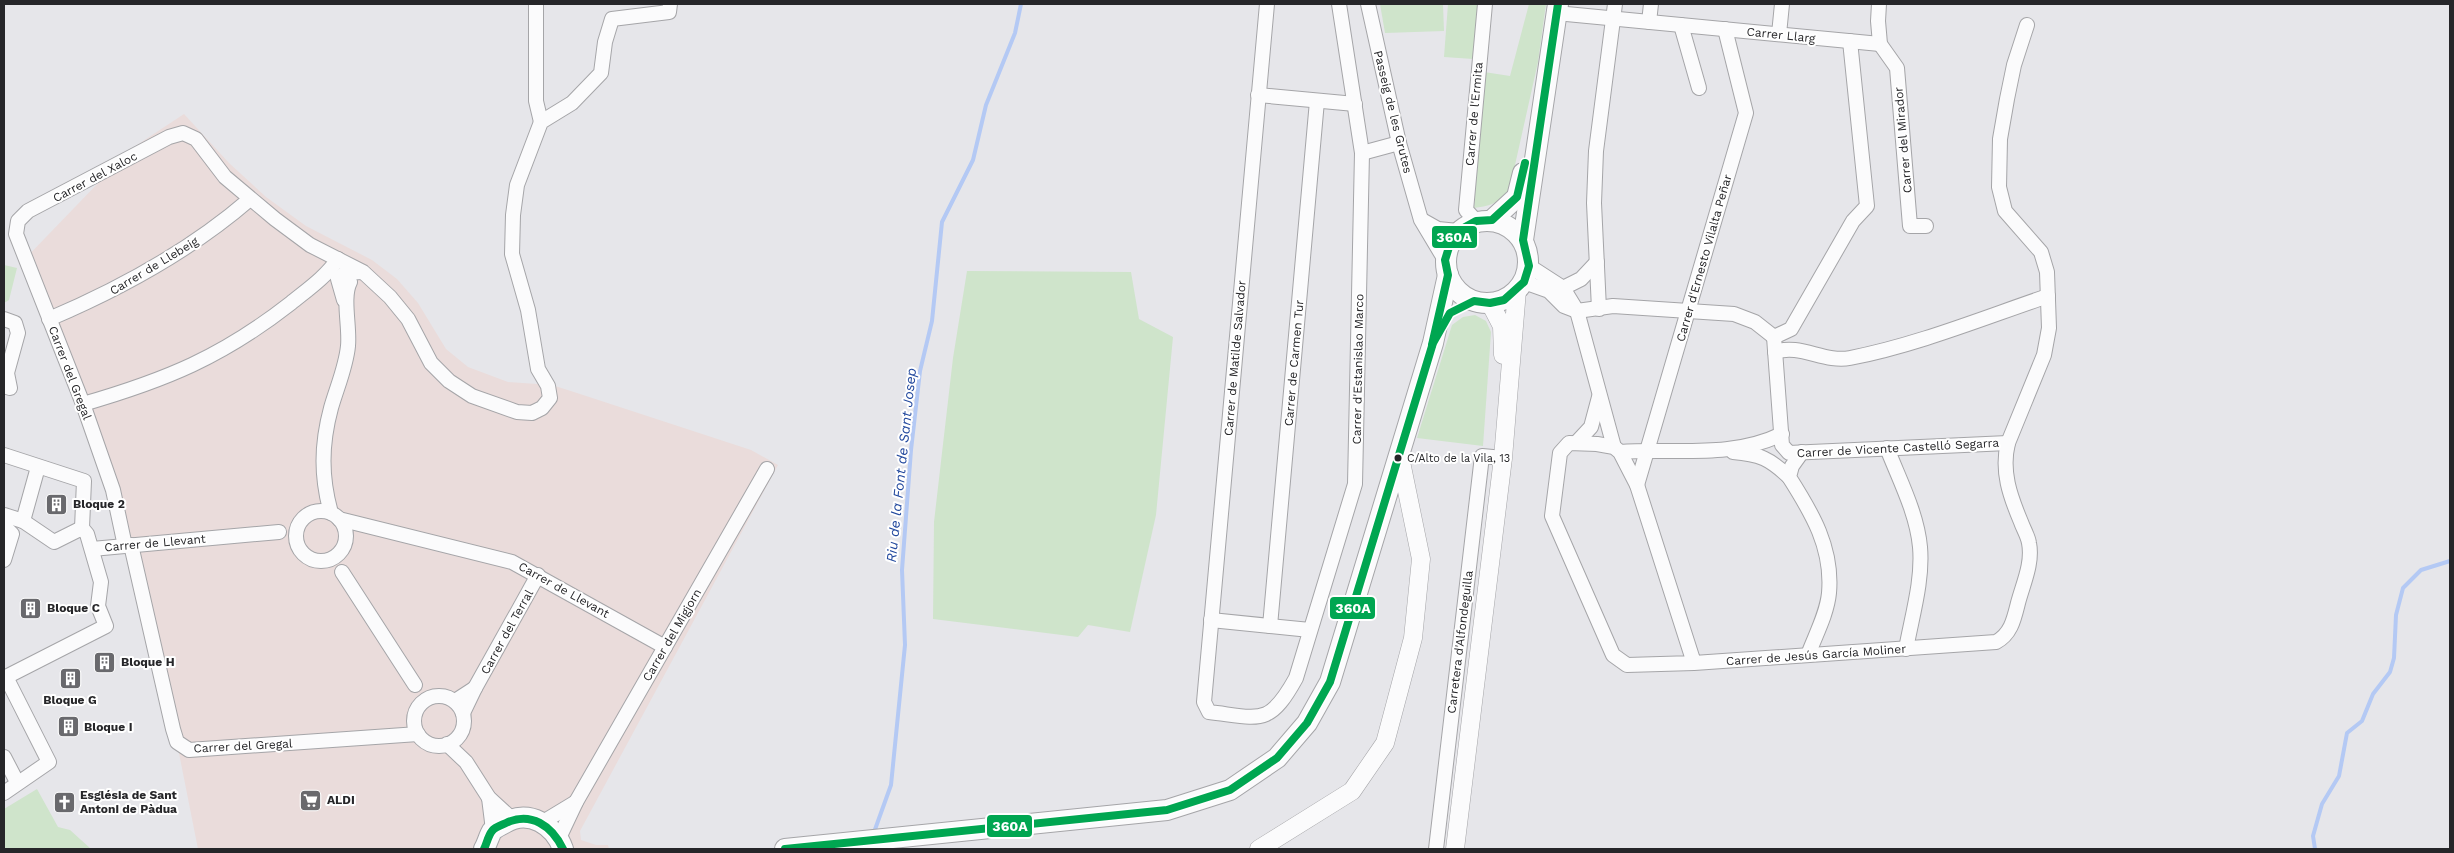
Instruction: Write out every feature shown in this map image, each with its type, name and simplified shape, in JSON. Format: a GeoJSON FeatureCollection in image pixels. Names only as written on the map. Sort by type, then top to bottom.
{"type":"FeatureCollection","features":[{"type":"Feature","properties":{"kind":"main road"},"geometry":{"type":"LineString","coordinates":[[1433,343],[1450,313],[1482,302],[1504,300],[1523,279],[1523,240],[1557,8]]}},
{"type":"Feature","properties":{"kind":"main road"},"geometry":{"type":"LineString","coordinates":[[785,849],[1167,810],[1230,790],[1277,758],[1307,723],[1330,682],[1433,343],[1450,244],[1458,232],[1484,221],[1516,197],[1548,79]]}},
{"type":"Feature","properties":{"kind":"main road"},"geometry":{"type":"LineString","coordinates":[[1484,221],[1511,227],[1523,240]]}},
{"type":"Feature","properties":{"kind":"main road"},"geometry":{"type":"LineString","coordinates":[[1447,268],[1459,292],[1482,302]]}},
{"type":"Feature","properties":{"kind":"main road"},"geometry":{"type":"LineString","coordinates":[[484,849],[493,830],[512,819],[528,817],[543,822],[561,844]]}},
{"type":"Feature","properties":{"kind":"street"},"geometry":{"type":"LineString","coordinates":[[83,404],[140,388],[182,371],[216,354],[342,274],[367,276],[390,297],[408,319],[431,363],[449,381],[472,396],[516,412],[532,413],[542,408],[550,398],[548,386],[538,369],[528,310],[512,254],[513,216],[517,185],[541,122],[536,101],[536,4]]}},
{"type":"Feature","properties":{"kind":"street"},"geometry":{"type":"LineString","coordinates":[[541,122],[572,103],[601,73],[605,42],[612,19],[668,12],[670,4]]}},
{"type":"Feature","properties":{"kind":"street","name":"Carrer de Matilde Salvador"},"geometry":{"type":"LineString","coordinates":[[1265,716],[1210,712],[1204,702],[1266,4]]}},
{"type":"Feature","properties":{"kind":"street","name":"Carrer d'Estanislao Marco"},"geometry":{"type":"LineString","coordinates":[[1265,716],[1282,704],[1296,678],[1355,484],[1362,154],[1339,4]]}},
{"type":"Feature","properties":{"kind":"street","name":"Passeig de les Grutes"},"geometry":{"type":"LineString","coordinates":[[1368,4],[1399,143],[1421,220],[1447,268]]}},
{"type":"Feature","properties":{"kind":"street","name":"Carrer de l'Ermita"},"geometry":{"type":"LineString","coordinates":[[1484,4],[1466,210],[1484,221]]}},
{"type":"Feature","properties":{"kind":"street"},"geometry":{"type":"LineString","coordinates":[[1599,309],[1594,203],[1596,151],[1616,4]]}},
{"type":"Feature","properties":{"kind":"street"},"geometry":{"type":"LineString","coordinates":[[1649,22],[1651,4]]}},
{"type":"Feature","properties":{"kind":"street"},"geometry":{"type":"LineString","coordinates":[[1780,34],[1782,4]]}},
{"type":"Feature","properties":{"kind":"street"},"geometry":{"type":"LineString","coordinates":[[1879,4],[1880,44]]}},
{"type":"Feature","properties":{"kind":"street","name":"Carrer Llarg"},"geometry":{"type":"LineString","coordinates":[[1557,8],[1649,22],[1880,44]]}},
{"type":"Feature","properties":{"kind":"street"},"geometry":{"type":"LineString","coordinates":[[1681,25],[1699,88]]}},
{"type":"Feature","properties":{"kind":"street"},"geometry":{"type":"LineString","coordinates":[[2008,443],[2044,355],[2049,328],[2047,272],[2041,252],[2005,211],[1999,187],[2000,139],[2014,65],[2027,25]]}},
{"type":"Feature","properties":{"kind":"street","name":"Carrer d'Ernesto Vilalta Peñar"},"geometry":{"type":"LineString","coordinates":[[1637,486],[1746,113],[1725,29]]}},
{"type":"Feature","properties":{"kind":"street"},"geometry":{"type":"LineString","coordinates":[[1774,337],[1791,329],[1853,221],[1867,206],[1850,41]]}},
{"type":"Feature","properties":{"kind":"street","name":"Carrer del Mirador"},"geometry":{"type":"LineString","coordinates":[[1880,44],[1897,68],[1910,226],[1926,226]]}},
{"type":"Feature","properties":{"kind":"street"},"geometry":{"type":"LineString","coordinates":[[1258,95],[1355,104]]}},
{"type":"Feature","properties":{"kind":"street","name":"Carrer de Carmen Tur"},"geometry":{"type":"LineString","coordinates":[[1270,626],[1317,101]]}},
{"type":"Feature","properties":{"kind":"street","name":"Carrer del Xaloc"},"geometry":{"type":"LineString","coordinates":[[17,230],[18,221],[28,211],[169,137],[183,133],[196,140],[225,177],[250,199]]}},
{"type":"Feature","properties":{"kind":"street"},"geometry":{"type":"LineString","coordinates":[[1362,154],[1399,143]]}},
{"type":"Feature","properties":{"kind":"street"},"geometry":{"type":"LineString","coordinates":[[250,199],[310,245],[342,274],[350,330],[347,359],[328,427],[323,468],[323,486],[315,512]]}},
{"type":"Feature","properties":{"kind":"street","name":"Carrer de Llebeig"},"geometry":{"type":"LineString","coordinates":[[49,319],[95,300],[181,252],[225,221],[250,199]]}},
{"type":"Feature","properties":{"kind":"street"},"geometry":{"type":"LineString","coordinates":[[1421,220],[1438,229],[1458,232]]}},
{"type":"Feature","properties":{"kind":"street","name":"Carrer del Gregal"},"geometry":{"type":"LineString","coordinates":[[17,230],[16,234],[83,404],[113,490],[177,742],[189,750],[206,750],[393,735],[416,728]]}},
{"type":"Feature","properties":{"kind":"street"},"geometry":{"type":"LineString","coordinates":[[1523,279],[1563,288],[1581,279],[1597,262]]}},
{"type":"Feature","properties":{"kind":"street"},"geometry":{"type":"LineString","coordinates":[[1523,279],[1549,291],[1564,306],[1576,312],[1613,306],[1744,316],[1755,322],[1774,337],[1782,445],[1796,453],[1789,477]]}},
{"type":"Feature","properties":{"kind":"street","name":"Carretera d'Alfondeguilla"},"geometry":{"type":"LineString","coordinates":[[1505,414],[1523,279]]}},
{"type":"Feature","properties":{"kind":"street"},"geometry":{"type":"LineString","coordinates":[[1563,288],[1576,312],[1617,449],[1637,486],[1694,663]]}},
{"type":"Feature","properties":{"kind":"street"},"geometry":{"type":"LineString","coordinates":[[1775,352],[1788,347],[1824,357],[1847,358],[1885,350],[2048,296]]}},
{"type":"Feature","properties":{"kind":"street","name":"Carretera d'Alfondeguilla"},"geometry":{"type":"LineString","coordinates":[[1455,849],[1503,458],[1505,414],[1502,326],[1482,302]]}},
{"type":"Feature","properties":{"kind":"street"},"geometry":{"type":"LineString","coordinates":[[4,319],[15,323],[18,333],[7,373],[10,388],[4,386]]}},
{"type":"Feature","properties":{"kind":"street"},"geometry":{"type":"LineString","coordinates":[[1791,329],[1803,351]]}},
{"type":"Feature","properties":{"kind":"street"},"geometry":{"type":"LineString","coordinates":[[1577,442],[1591,427],[1599,394]]}},
{"type":"Feature","properties":{"kind":"street","name":"Carrer de Vicente Castelló Segarra"},"geometry":{"type":"LineString","coordinates":[[1720,451],[1769,441],[1782,434]]}},
{"type":"Feature","properties":{"kind":"street","name":"Carrer de Vicente Castelló Segarra"},"geometry":{"type":"LineString","coordinates":[[1577,442],[1617,449],[1746,453],[1771,460],[1789,477],[1822,534],[1829,569],[1829,594],[1808,656]]}},
{"type":"Feature","properties":{"kind":"street","name":"Carrer de Jesús García Moliner"},"geometry":{"type":"LineString","coordinates":[[1577,442],[1569,443],[1560,453],[1552,516],[1613,655],[1627,665],[1694,663],[1906,649],[1996,642],[2003,638],[2012,626],[2030,559],[2029,542],[2012,502],[2005,474],[2004,458],[2008,443]]}},
{"type":"Feature","properties":{"kind":"street","name":"Carrer de Vicente Castelló Segarra"},"geometry":{"type":"LineString","coordinates":[[1796,453],[2008,443]]}},
{"type":"Feature","properties":{"kind":"street"},"geometry":{"type":"LineString","coordinates":[[1888,448],[1906,496],[1920,546],[1918,584],[1906,649]]}},
{"type":"Feature","properties":{"kind":"street"},"geometry":{"type":"LineString","coordinates":[[4,455],[84,481],[82,528],[92,549],[101,582],[98,606],[106,626],[5,677],[49,762],[17,782],[4,793]]}},
{"type":"Feature","properties":{"kind":"street"},"geometry":{"type":"LineString","coordinates":[[1259,849],[1352,791],[1385,743],[1413,638],[1421,559],[1400,456]]}},
{"type":"Feature","properties":{"kind":"street","name":"Carretera d'Alfondeguilla"},"geometry":{"type":"LineString","coordinates":[[1436,849],[1482,456],[1503,458]]}},
{"type":"Feature","properties":{"kind":"street"},"geometry":{"type":"LineString","coordinates":[[23,520],[38,467]]}},
{"type":"Feature","properties":{"kind":"street","name":"Carrer del Migjorn"},"geometry":{"type":"LineString","coordinates":[[561,844],[576,802],[768,469]]}},
{"type":"Feature","properties":{"kind":"street"},"geometry":{"type":"LineString","coordinates":[[323,486],[335,516],[346,533],[345,541],[338,554],[324,560]]}},
{"type":"Feature","properties":{"kind":"street"},"geometry":{"type":"LineString","coordinates":[[297,542],[299,524],[308,514],[315,512],[335,516]]}},
{"type":"Feature","properties":{"kind":"street"},"geometry":{"type":"LineString","coordinates":[[4,515],[23,520],[54,542],[82,528]]}},
{"type":"Feature","properties":{"kind":"street","name":"Carrer de Llevant"},"geometry":{"type":"LineString","coordinates":[[335,516],[512,562],[665,647]]}},
{"type":"Feature","properties":{"kind":"street","name":"Carrer de Llevant"},"geometry":{"type":"LineString","coordinates":[[92,549],[279,532],[299,524]]}},
{"type":"Feature","properties":{"kind":"street"},"geometry":{"type":"LineString","coordinates":[[346,533],[370,525]]}},
{"type":"Feature","properties":{"kind":"street"},"geometry":{"type":"LineString","coordinates":[[4,526],[12,534],[4,560]]}},
{"type":"Feature","properties":{"kind":"street"},"geometry":{"type":"LineString","coordinates":[[279,532],[297,542],[304,554],[310,558],[324,560],[342,572]]}},
{"type":"Feature","properties":{"kind":"street"},"geometry":{"type":"LineString","coordinates":[[338,554],[342,572],[415,685],[419,706],[416,728],[427,743],[434,745],[453,740],[462,729],[463,713],[454,701],[440,696],[433,697],[419,706]]}},
{"type":"Feature","properties":{"kind":"street","name":"Carrer del Terral"},"geometry":{"type":"LineString","coordinates":[[463,713],[538,575]]}},
{"type":"Feature","properties":{"kind":"street"},"geometry":{"type":"LineString","coordinates":[[1211,620],[1310,630]]}},
{"type":"Feature","properties":{"kind":"street"},"geometry":{"type":"LineString","coordinates":[[415,685],[433,697]]}},
{"type":"Feature","properties":{"kind":"street","name":"Carrer del Terral"},"geometry":{"type":"LineString","coordinates":[[454,701],[475,688]]}},
{"type":"Feature","properties":{"kind":"street"},"geometry":{"type":"LineString","coordinates":[[453,740],[489,798],[512,819]]}},
{"type":"Feature","properties":{"kind":"street"},"geometry":{"type":"LineString","coordinates":[[4,757],[17,782]]}},
{"type":"Feature","properties":{"kind":"street"},"geometry":{"type":"LineString","coordinates":[[489,798],[493,830]]}},
{"type":"Feature","properties":{"kind":"street","name":"Carrer del Migjorn"},"geometry":{"type":"LineString","coordinates":[[543,822],[576,802]]}},
{"type":"Feature","properties":{"kind":"shaded area"},"geometry":{"type":"Polygon","coordinates":[[[184,114],[229,163],[266,197],[306,226],[372,260],[397,279],[418,303],[446,349],[468,367],[508,382],[552,385],[751,450],[778,465],[580,831],[581,840],[596,845],[608,845],[609,849],[198,849],[175,733],[134,559],[63,353],[20,264],[131,149],[184,114]]]}},
{"type":"Feature","properties":{"kind":"green space"},"geometry":{"type":"Polygon","coordinates":[[[1380,4],[1443,4],[1444,31],[1385,33],[1380,4]]]}},
{"type":"Feature","properties":{"kind":"green space"},"geometry":{"type":"Polygon","coordinates":[[[1448,4],[1478,4],[1473,59],[1444,57],[1448,4]]]}},
{"type":"Feature","properties":{"kind":"green space"},"geometry":{"type":"Polygon","coordinates":[[[1529,4],[1546,4],[1538,62],[1511,183],[1505,194],[1497,202],[1474,208],[1484,72],[1510,76],[1529,4]]]}},
{"type":"Feature","properties":{"kind":"green space"},"geometry":{"type":"Polygon","coordinates":[[[4,265],[17,268],[9,300],[4,303],[4,265]]]}},
{"type":"Feature","properties":{"kind":"green space"},"geometry":{"type":"Polygon","coordinates":[[[967,271],[1131,272],[1139,319],[1173,337],[1156,515],[1130,632],[1088,625],[1078,637],[933,619],[934,522],[953,358],[967,271]]]}},
{"type":"Feature","properties":{"kind":"green space"},"geometry":{"type":"Polygon","coordinates":[[[1475,315],[1486,321],[1491,332],[1483,446],[1417,438],[1452,325],[1463,317],[1475,315]]]}},
{"type":"Feature","properties":{"kind":"green space"},"geometry":{"type":"Polygon","coordinates":[[[37,789],[58,827],[70,830],[91,849],[4,849],[4,809],[37,789]]]}},
{"type":"Feature","properties":{"kind":"waterway","name":"Riu de la Font de Sant Josep"},"geometry":{"type":"LineString","coordinates":[[873,835],[891,785],[905,645],[902,570],[911,450],[920,371],[932,321],[942,222],[973,160],[986,105],[1015,33],[1021,4]]}},
{"type":"Feature","properties":{"kind":"waterway"},"geometry":{"type":"LineString","coordinates":[[2315,849],[2313,836],[2322,804],[2339,776],[2347,733],[2362,721],[2373,694],[2390,672],[2394,658],[2396,615],[2403,588],[2421,570],[2450,561]]}},
{"type":"Feature","properties":{"kind":"transit line","name":"360A"},"geometry":{"type":"LineString","coordinates":[[785,849],[1167,810],[1230,790],[1277,758],[1307,723],[1330,682],[1433,343],[1450,313],[1474,301],[1490,303],[1504,300],[1524,282],[1529,266],[1523,240],[1558,4]]}},
{"type":"Feature","properties":{"kind":"transit line","name":"360A"},"geometry":{"type":"LineString","coordinates":[[1432,345],[1448,275],[1445,260],[1450,244],[1458,231],[1476,221],[1492,220],[1517,197],[1525,163]]}},
{"type":"Feature","properties":{"kind":"transit line","name":"360A"},"geometry":{"type":"LineString","coordinates":[[484,849],[489,835],[495,828],[515,820],[524,819],[540,823],[547,828],[563,849]]}},
{"type":"Feature","properties":{"kind":"place","name":"C/Alto de la Vila, 13"},"geometry":{"type":"Point","coordinates":[1398,458]}},
{"type":"Feature","properties":{"kind":"place","name":"Bloque 2"},"geometry":{"type":"Point","coordinates":[57,504]}},
{"type":"Feature","properties":{"kind":"place","name":"Bloque C"},"geometry":{"type":"Point","coordinates":[31,608]}},
{"type":"Feature","properties":{"kind":"place","name":"Bloque H"},"geometry":{"type":"Point","coordinates":[105,662]}},
{"type":"Feature","properties":{"kind":"place","name":"Bloque G"},"geometry":{"type":"Point","coordinates":[70,679]}},
{"type":"Feature","properties":{"kind":"place","name":"Bloque I"},"geometry":{"type":"Point","coordinates":[68,727]}},
{"type":"Feature","properties":{"kind":"place","name":"ALDI"},"geometry":{"type":"Point","coordinates":[311,800]}},
{"type":"Feature","properties":{"kind":"place","name":"Església de Sant Antoni de Pàdua"},"geometry":{"type":"Point","coordinates":[64,802]}}]}
